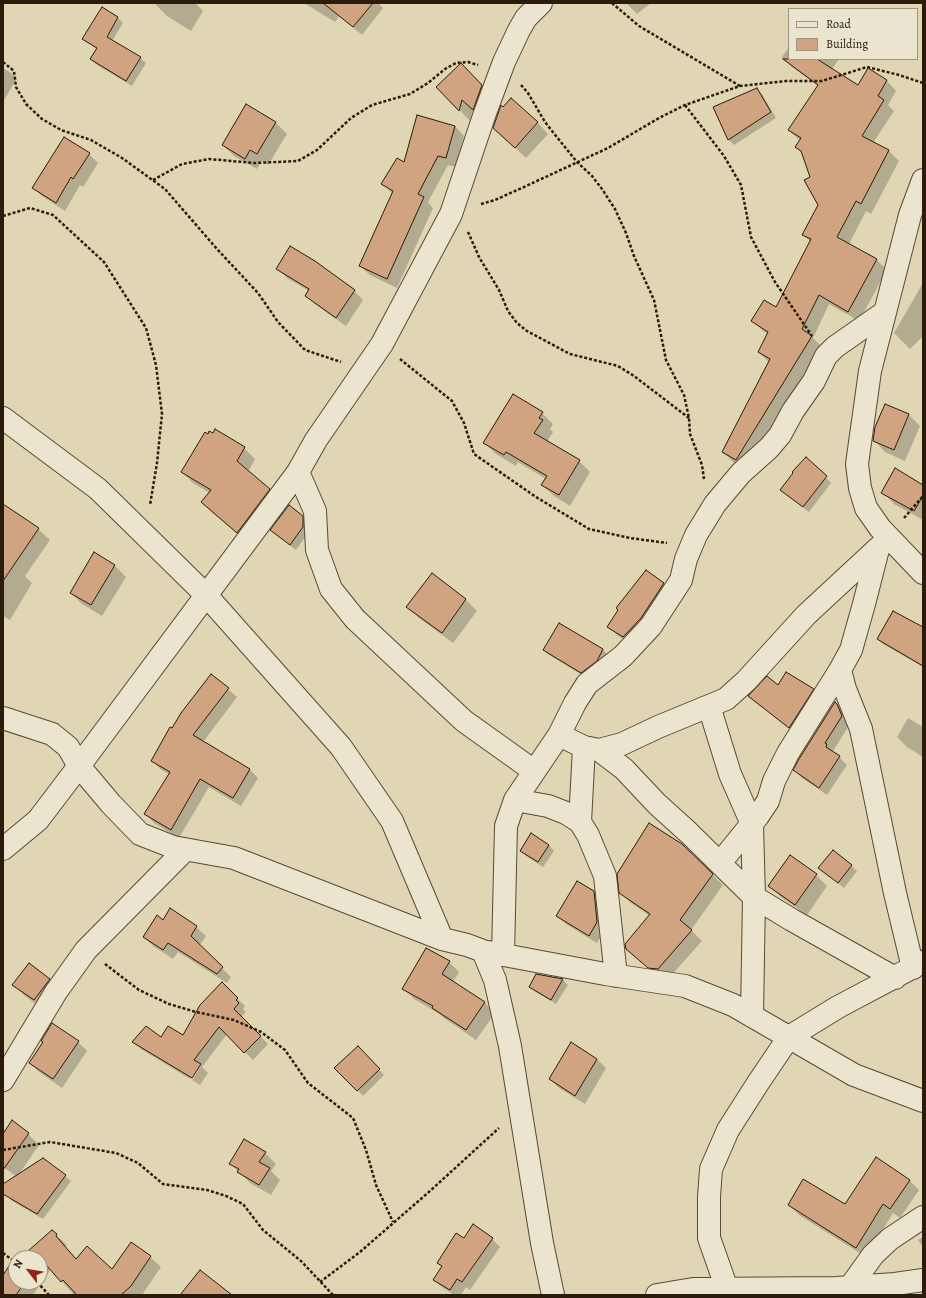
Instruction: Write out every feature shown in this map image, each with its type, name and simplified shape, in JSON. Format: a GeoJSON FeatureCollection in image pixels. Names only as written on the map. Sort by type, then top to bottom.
{"type":"FeatureCollection","features":[{"type":"Feature","properties":{"kind":"street"},"geometry":{"type":"LineString","coordinates":[[3,849],[38,820],[79,766],[298,472],[316,440],[382,344],[455,212],[502,66],[528,8]]}},
{"type":"Feature","properties":{"kind":"street"},"geometry":{"type":"LineString","coordinates":[[923,180],[910,216],[870,371],[857,464],[860,488],[866,508],[883,543],[923,573]]}},
{"type":"Feature","properties":{"kind":"street"},"geometry":{"type":"LineString","coordinates":[[553,1295],[542,1243],[510,1046],[495,980],[493,953],[506,826],[515,800],[559,735],[575,703],[587,684],[623,656],[651,626],[681,580],[686,559],[696,535],[715,504],[741,474],[780,435],[793,411],[814,381],[826,356],[835,347],[885,312]]}},
{"type":"Feature","properties":{"kind":"street"},"geometry":{"type":"LineString","coordinates":[[3,418],[98,489],[206,595],[341,747],[392,821],[442,939]]}},
{"type":"Feature","properties":{"kind":"street"},"geometry":{"type":"LineString","coordinates":[[298,472],[315,512],[317,550],[331,589],[355,619],[464,721],[534,772]]}},
{"type":"Feature","properties":{"kind":"street"},"geometry":{"type":"LineString","coordinates":[[720,863],[752,824],[768,800],[774,781],[788,753],[851,650],[883,543]]}},
{"type":"Feature","properties":{"kind":"street"},"geometry":{"type":"LineString","coordinates":[[591,749],[622,744],[658,727],[726,699],[746,681],[806,615],[883,543]]}},
{"type":"Feature","properties":{"kind":"street"},"geometry":{"type":"LineString","coordinates":[[840,670],[845,689],[862,729],[910,969]]}},
{"type":"Feature","properties":{"kind":"street"},"geometry":{"type":"LineString","coordinates":[[709,706],[730,774],[752,824],[754,897],[752,1016]]}},
{"type":"Feature","properties":{"kind":"street"},"geometry":{"type":"LineString","coordinates":[[3,718],[52,734],[68,746],[79,766],[111,804],[140,834],[173,848],[234,858],[442,939],[493,953],[616,976],[685,986],[733,1005],[854,1075],[923,1101]]}},
{"type":"Feature","properties":{"kind":"street"},"geometry":{"type":"LineString","coordinates":[[559,735],[591,749],[624,769],[657,804],[754,897],[792,920],[910,969]]}},
{"type":"Feature","properties":{"kind":"street"},"geometry":{"type":"LineString","coordinates":[[580,822],[591,749]]}},
{"type":"Feature","properties":{"kind":"street"},"geometry":{"type":"LineString","coordinates":[[515,800],[548,806],[566,813],[580,822],[588,835],[605,876],[616,976]]}},
{"type":"Feature","properties":{"kind":"street"},"geometry":{"type":"LineString","coordinates":[[3,1080],[56,992],[86,950],[185,850]]}},
{"type":"Feature","properties":{"kind":"street"},"geometry":{"type":"LineString","coordinates":[[727,1289],[709,1238],[709,1197],[711,1169],[728,1130],[789,1037],[838,1007],[910,969]]}},
{"type":"Feature","properties":{"kind":"street"},"geometry":{"type":"LineString","coordinates":[[839,1290],[890,1240],[923,1217]]}},
{"type":"Feature","properties":{"kind":"street"},"geometry":{"type":"LineString","coordinates":[[657,1295],[693,1289],[727,1289],[755,1292],[839,1290],[923,1280]]}},
{"type":"Feature","properties":{"kind":"path"},"geometry":{"type":"LineString","coordinates":[[612,3],[639,26],[740,86]]}},
{"type":"Feature","properties":{"kind":"path"},"geometry":{"type":"LineString","coordinates":[[3,62],[14,71],[16,88],[26,104],[42,119],[61,130],[91,140],[122,158],[165,189],[217,249],[258,293],[278,322],[305,350],[364,370]]}},
{"type":"Feature","properties":{"kind":"path"},"geometry":{"type":"LineString","coordinates":[[153,180],[182,164],[209,159],[254,163],[298,161],[317,150],[351,118],[367,108],[372,105],[410,94],[456,63],[468,62],[502,66],[528,94],[545,122],[577,162],[592,176],[615,209],[654,300],[666,360],[684,395],[689,418],[690,434],[702,464],[709,514]]}},
{"type":"Feature","properties":{"kind":"path"},"geometry":{"type":"LineString","coordinates":[[689,418],[634,376],[618,366],[570,354],[527,331],[517,323],[508,311],[499,290],[479,257],[455,212],[501,197],[608,148],[659,118],[685,105],[740,86],[786,81],[822,81],[867,67],[899,75],[923,84]]}},
{"type":"Feature","properties":{"kind":"path"},"geometry":{"type":"LineString","coordinates":[[685,105],[724,156],[740,185],[752,237],[763,261],[789,305],[826,356]]}},
{"type":"Feature","properties":{"kind":"path"},"geometry":{"type":"LineString","coordinates":[[3,216],[30,208],[53,216],[104,262],[146,328],[156,365],[162,414],[157,463],[145,535]]}},
{"type":"Feature","properties":{"kind":"path"},"geometry":{"type":"LineString","coordinates":[[382,344],[452,401],[464,423],[474,454],[536,497],[589,529],[630,538],[692,546]]}},
{"type":"Feature","properties":{"kind":"path"},"geometry":{"type":"LineString","coordinates":[[883,543],[923,496]]}},
{"type":"Feature","properties":{"kind":"path"},"geometry":{"type":"LineString","coordinates":[[86,950],[140,990],[169,1004],[196,1012],[234,1020],[261,1032],[285,1050],[308,1084],[353,1118],[366,1150],[376,1185],[393,1222]]}},
{"type":"Feature","properties":{"kind":"path"},"geometry":{"type":"LineString","coordinates":[[320,1282],[360,1252],[430,1191],[521,1107]]}},
{"type":"Feature","properties":{"kind":"path"},"geometry":{"type":"LineString","coordinates":[[3,1150],[50,1142],[116,1153],[138,1163],[163,1184],[207,1190],[226,1196],[243,1204],[263,1230],[301,1261],[333,1295]]}},
{"type":"Feature","properties":{"kind":"building"},"geometry":{"type":"Polygon","coordinates":[[[323,3],[373,3],[353,27],[323,3]]]}},
{"type":"Feature","properties":{"kind":"building"},"geometry":{"type":"Polygon","coordinates":[[[102,7],[118,17],[107,37],[141,57],[126,81],[90,59],[97,48],[82,39],[102,7]]]}},
{"type":"Feature","properties":{"kind":"building"},"geometry":{"type":"Polygon","coordinates":[[[783,59],[819,60],[858,85],[868,68],[887,80],[878,96],[884,100],[862,136],[889,150],[861,204],[856,201],[837,237],[877,259],[848,312],[819,295],[802,329],[812,336],[736,460],[722,452],[770,359],[758,352],[768,332],[751,321],[764,300],[776,307],[811,239],[802,235],[818,205],[804,180],[810,177],[801,151],[795,147],[801,138],[788,130],[818,85],[783,59]]]}},
{"type":"Feature","properties":{"kind":"building"},"geometry":{"type":"Polygon","coordinates":[[[461,63],[482,85],[473,110],[462,100],[459,111],[436,87],[461,63]]]}},
{"type":"Feature","properties":{"kind":"building"},"geometry":{"type":"Polygon","coordinates":[[[757,88],[771,112],[728,140],[713,107],[757,88]]]}},
{"type":"Feature","properties":{"kind":"building"},"geometry":{"type":"Polygon","coordinates":[[[511,98],[538,122],[515,148],[493,128],[501,105],[503,107],[511,98]]]}},
{"type":"Feature","properties":{"kind":"building"},"geometry":{"type":"Polygon","coordinates":[[[246,104],[276,122],[257,154],[250,150],[245,159],[222,145],[246,104]]]}},
{"type":"Feature","properties":{"kind":"building"},"geometry":{"type":"Polygon","coordinates":[[[417,115],[455,126],[446,158],[438,156],[418,194],[424,197],[387,279],[359,266],[393,191],[381,184],[397,158],[404,162],[417,115]]]}},
{"type":"Feature","properties":{"kind":"building"},"geometry":{"type":"Polygon","coordinates":[[[64,137],[90,153],[73,179],[71,177],[56,203],[32,188],[64,137]]]}},
{"type":"Feature","properties":{"kind":"building"},"geometry":{"type":"Polygon","coordinates":[[[290,246],[315,261],[355,290],[336,318],[305,296],[309,289],[276,269],[290,246]]]}},
{"type":"Feature","properties":{"kind":"building"},"geometry":{"type":"Polygon","coordinates":[[[513,394],[543,412],[539,418],[543,420],[534,433],[580,460],[559,495],[541,485],[547,476],[506,452],[504,455],[483,443],[513,394]]]}},
{"type":"Feature","properties":{"kind":"building"},"geometry":{"type":"Polygon","coordinates":[[[885,404],[909,414],[894,450],[873,441],[875,427],[885,404]]]}},
{"type":"Feature","properties":{"kind":"building"},"geometry":{"type":"Polygon","coordinates":[[[215,429],[245,447],[237,461],[270,489],[237,533],[201,502],[211,490],[181,472],[205,432],[208,434],[209,431],[213,433],[215,429]]]}},
{"type":"Feature","properties":{"kind":"building"},"geometry":{"type":"Polygon","coordinates":[[[806,457],[827,476],[803,507],[780,490],[793,473],[792,472],[806,457]]]}},
{"type":"Feature","properties":{"kind":"building"},"geometry":{"type":"Polygon","coordinates":[[[895,468],[923,485],[923,496],[914,511],[881,493],[895,468]]]}},
{"type":"Feature","properties":{"kind":"building"},"geometry":{"type":"Polygon","coordinates":[[[3,504],[39,528],[3,581],[3,504]]]}},
{"type":"Feature","properties":{"kind":"building"},"geometry":{"type":"Polygon","coordinates":[[[289,505],[303,516],[303,527],[290,545],[270,530],[289,505]]]}},
{"type":"Feature","properties":{"kind":"building"},"geometry":{"type":"Polygon","coordinates":[[[94,552],[115,565],[91,605],[70,593],[94,552]]]}},
{"type":"Feature","properties":{"kind":"building"},"geometry":{"type":"Polygon","coordinates":[[[646,570],[664,583],[641,618],[623,637],[607,627],[618,610],[616,608],[646,570]]]}},
{"type":"Feature","properties":{"kind":"building"},"geometry":{"type":"Polygon","coordinates":[[[432,573],[466,599],[442,633],[406,607],[432,573]]]}},
{"type":"Feature","properties":{"kind":"building"},"geometry":{"type":"Polygon","coordinates":[[[893,611],[923,627],[923,666],[877,639],[893,611]]]}},
{"type":"Feature","properties":{"kind":"building"},"geometry":{"type":"Polygon","coordinates":[[[559,623],[603,649],[597,661],[581,673],[543,650],[559,623]]]}},
{"type":"Feature","properties":{"kind":"building"},"geometry":{"type":"Polygon","coordinates":[[[786,672],[814,689],[789,728],[748,696],[767,676],[778,685],[786,672]]]}},
{"type":"Feature","properties":{"kind":"building"},"geometry":{"type":"Polygon","coordinates":[[[211,674],[229,688],[193,735],[250,769],[233,798],[200,779],[171,830],[144,814],[170,772],[151,761],[170,727],[172,728],[181,713],[211,674]]]}},
{"type":"Feature","properties":{"kind":"building"},"geometry":{"type":"Polygon","coordinates":[[[835,702],[842,716],[825,743],[827,744],[826,747],[840,756],[819,788],[793,770],[835,702]]]}},
{"type":"Feature","properties":{"kind":"building"},"geometry":{"type":"Polygon","coordinates":[[[649,823],[682,844],[713,874],[680,920],[692,930],[658,969],[648,968],[626,949],[625,944],[650,914],[619,893],[617,874],[649,823]]]}},
{"type":"Feature","properties":{"kind":"building"},"geometry":{"type":"Polygon","coordinates":[[[531,833],[549,845],[538,862],[520,851],[531,833]]]}},
{"type":"Feature","properties":{"kind":"building"},"geometry":{"type":"Polygon","coordinates":[[[833,850],[852,865],[838,883],[818,868],[833,850]]]}},
{"type":"Feature","properties":{"kind":"building"},"geometry":{"type":"Polygon","coordinates":[[[790,855],[817,874],[795,905],[768,886],[790,855]]]}},
{"type":"Feature","properties":{"kind":"building"},"geometry":{"type":"Polygon","coordinates":[[[577,881],[594,891],[597,922],[589,936],[556,916],[577,881]]]}},
{"type":"Feature","properties":{"kind":"building"},"geometry":{"type":"Polygon","coordinates":[[[170,908],[197,926],[191,936],[223,967],[217,974],[168,943],[163,950],[143,937],[157,915],[163,920],[170,908]]]}},
{"type":"Feature","properties":{"kind":"building"},"geometry":{"type":"Polygon","coordinates":[[[426,948],[450,961],[442,974],[485,1002],[466,1030],[432,1008],[433,1006],[402,989],[426,948]]]}},
{"type":"Feature","properties":{"kind":"building"},"geometry":{"type":"Polygon","coordinates":[[[29,963],[50,979],[34,1000],[12,985],[29,963]]]}},
{"type":"Feature","properties":{"kind":"building"},"geometry":{"type":"Polygon","coordinates":[[[536,974],[563,979],[551,1000],[529,987],[536,974]]]}},
{"type":"Feature","properties":{"kind":"building"},"geometry":{"type":"Polygon","coordinates":[[[222,982],[238,998],[236,1000],[239,1003],[234,1009],[261,1036],[244,1053],[219,1027],[194,1060],[201,1064],[192,1078],[132,1042],[146,1026],[161,1037],[168,1026],[183,1035],[200,1005],[222,982]]]}},
{"type":"Feature","properties":{"kind":"building"},"geometry":{"type":"Polygon","coordinates":[[[52,1023],[79,1041],[53,1079],[29,1063],[43,1042],[41,1041],[52,1023]]]}},
{"type":"Feature","properties":{"kind":"building"},"geometry":{"type":"Polygon","coordinates":[[[571,1042],[597,1059],[575,1096],[549,1079],[571,1042]]]}},
{"type":"Feature","properties":{"kind":"building"},"geometry":{"type":"Polygon","coordinates":[[[358,1046],[380,1069],[357,1091],[334,1068],[358,1046]]]}},
{"type":"Feature","properties":{"kind":"building"},"geometry":{"type":"Polygon","coordinates":[[[12,1120],[29,1133],[3,1170],[3,1134],[12,1120]]]}},
{"type":"Feature","properties":{"kind":"building"},"geometry":{"type":"Polygon","coordinates":[[[244,1139],[266,1152],[259,1162],[270,1168],[259,1185],[237,1172],[239,1169],[229,1164],[244,1139]]]}},
{"type":"Feature","properties":{"kind":"building"},"geometry":{"type":"Polygon","coordinates":[[[876,1157],[910,1180],[890,1209],[883,1204],[856,1248],[788,1205],[803,1179],[845,1204],[876,1157]]]}},
{"type":"Feature","properties":{"kind":"building"},"geometry":{"type":"Polygon","coordinates":[[[43,1158],[66,1175],[37,1214],[3,1194],[3,1184],[43,1158]]]}},
{"type":"Feature","properties":{"kind":"building"},"geometry":{"type":"Polygon","coordinates":[[[473,1224],[493,1238],[462,1282],[457,1279],[450,1290],[433,1280],[442,1266],[437,1263],[456,1233],[464,1238],[473,1224]]]}},
{"type":"Feature","properties":{"kind":"building"},"geometry":{"type":"Polygon","coordinates":[[[52,1230],[57,1234],[56,1236],[76,1259],[87,1246],[112,1269],[131,1242],[151,1256],[131,1286],[121,1295],[77,1295],[63,1280],[61,1282],[48,1267],[48,1250],[29,1250],[52,1230]]]}},
{"type":"Feature","properties":{"kind":"building"},"geometry":{"type":"Polygon","coordinates":[[[8,1268],[8,1290],[19,1290],[16,1295],[3,1295],[3,1275],[8,1268]]]}},
{"type":"Feature","properties":{"kind":"building"},"geometry":{"type":"Polygon","coordinates":[[[200,1270],[232,1295],[180,1295],[200,1270]]]}}]}
